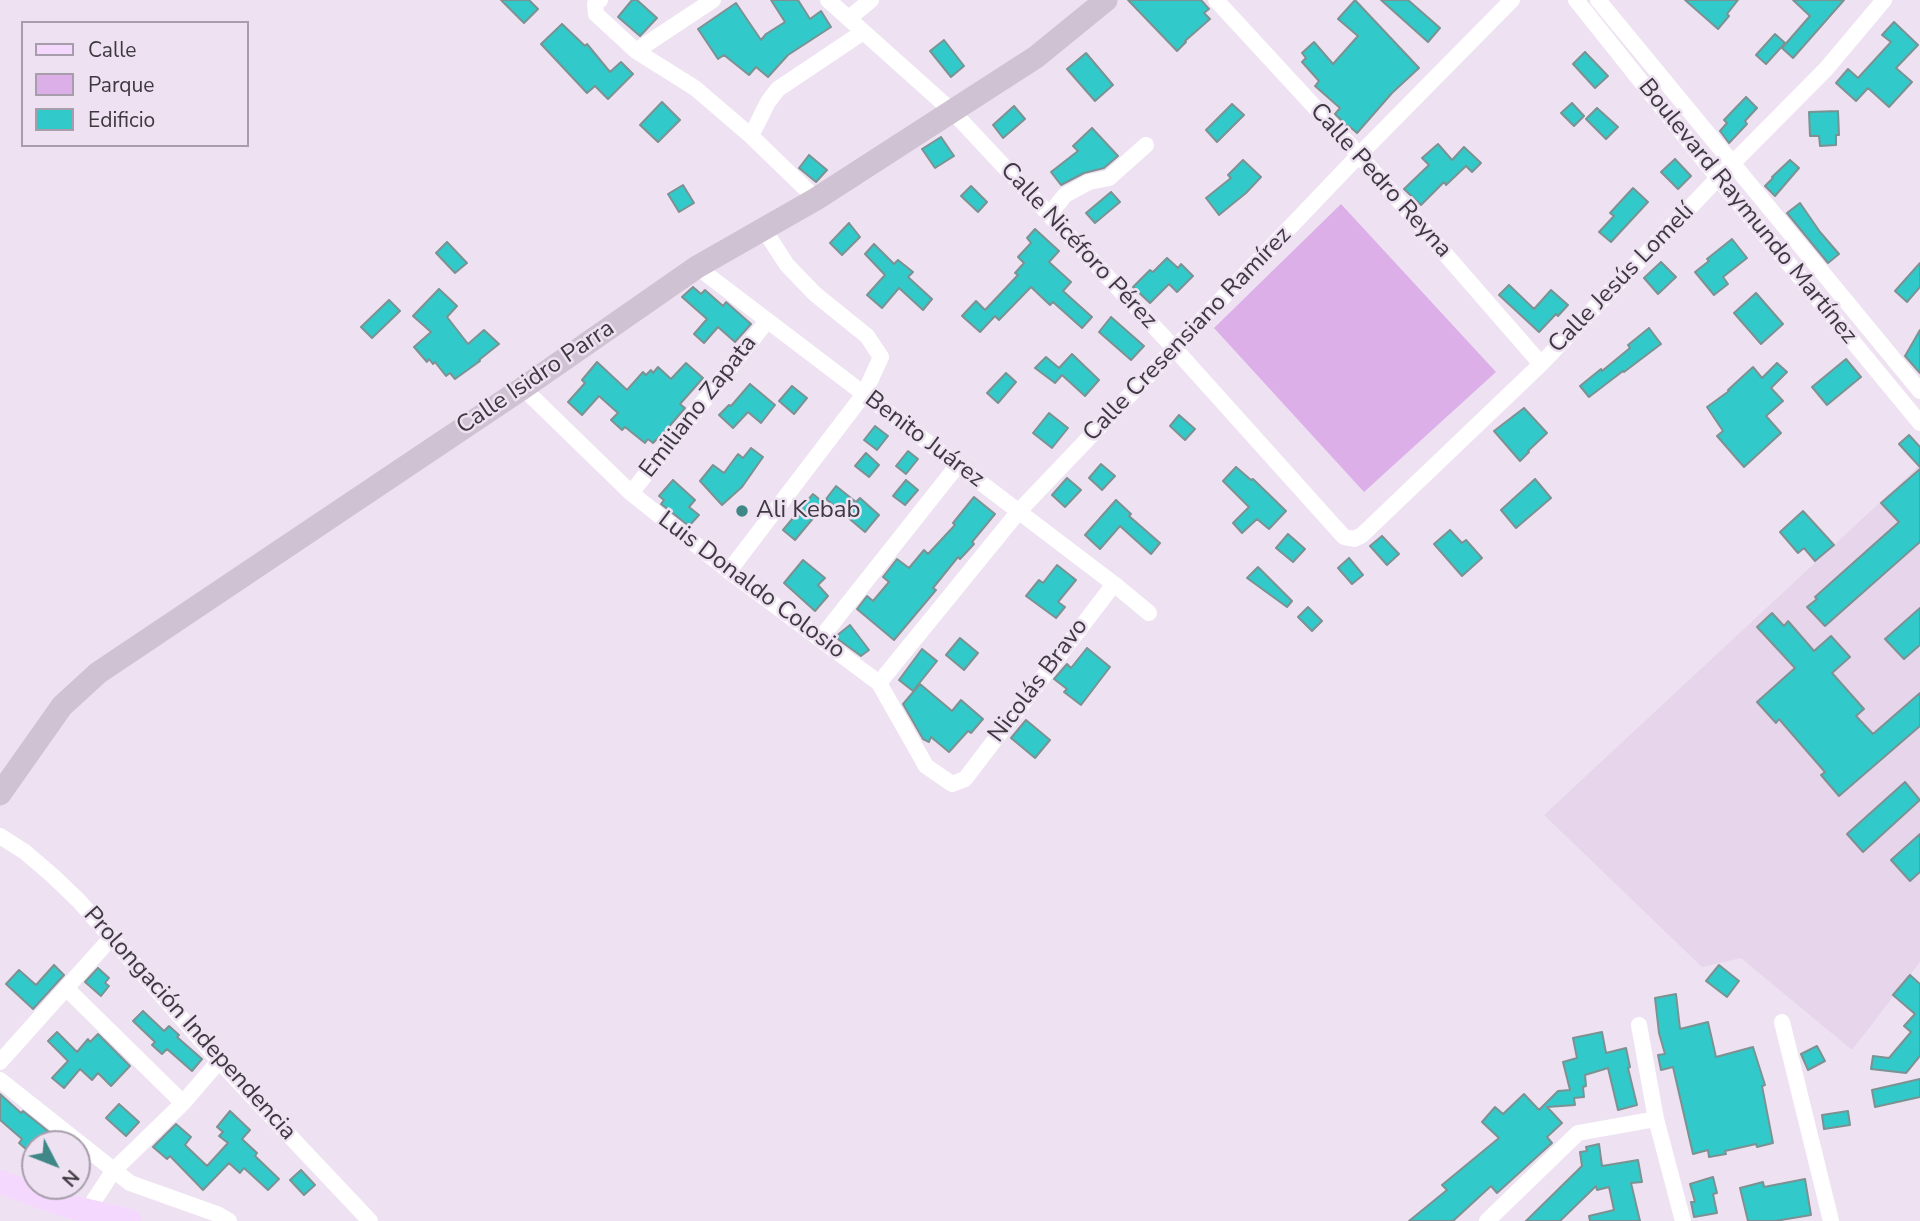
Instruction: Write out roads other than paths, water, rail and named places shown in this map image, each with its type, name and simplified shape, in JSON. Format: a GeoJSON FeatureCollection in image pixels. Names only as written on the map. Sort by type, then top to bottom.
{"type":"FeatureCollection","features":[{"type":"Feature","properties":{"kind":"main road"},"geometry":{"type":"LineString","coordinates":[[0,1182],[72,1213],[130,1221]]}},
{"type":"Feature","properties":{"kind":"street"},"geometry":{"type":"LineString","coordinates":[[600,0],[596,4],[596,14],[636,51],[695,88],[751,136],[816,199]]}},
{"type":"Feature","properties":{"kind":"street"},"geometry":{"type":"LineString","coordinates":[[636,51],[713,0]]}},
{"type":"Feature","properties":{"kind":"street","name":"Calle Nicéforo Pérez"},"geometry":{"type":"LineString","coordinates":[[828,0],[953,112],[1174,349],[1344,537]]}},
{"type":"Feature","properties":{"kind":"street"},"geometry":{"type":"LineString","coordinates":[[849,18],[871,0]]}},
{"type":"Feature","properties":{"kind":"street","name":"Calle Isidro Parra"},"geometry":{"type":"LineString","coordinates":[[0,794],[62,706],[98,673],[523,388],[697,267],[816,199],[1037,57],[1106,0]]}},
{"type":"Feature","properties":{"kind":"street","name":"Calle Pedro Reyna"},"geometry":{"type":"LineString","coordinates":[[1216,0],[1359,155],[1541,364]]}},
{"type":"Feature","properties":{"kind":"street","name":"Calle Cresensiano Ramírez"},"geometry":{"type":"LineString","coordinates":[[879,683],[1019,511],[1359,155],[1512,0]]}},
{"type":"Feature","properties":{"kind":"street","name":"Boulevard Raymundo Martínez"},"geometry":{"type":"LineString","coordinates":[[1576,0],[1718,178],[1920,423]]}},
{"type":"Feature","properties":{"kind":"street","name":"Boulevard Raymundo Martínez"},"geometry":{"type":"LineString","coordinates":[[1598,0],[1919,389]]}},
{"type":"Feature","properties":{"kind":"street","name":"Calle Jesús Lomelí"},"geometry":{"type":"LineString","coordinates":[[1344,537],[1354,539],[1363,535],[1541,364],[1733,162],[1826,69],[1884,0]]}},
{"type":"Feature","properties":{"kind":"street"},"geometry":{"type":"LineString","coordinates":[[751,136],[768,102],[778,89],[863,32]]}},
{"type":"Feature","properties":{"kind":"street"},"geometry":{"type":"LineString","coordinates":[[1049,215],[1065,195],[1089,182],[1109,178],[1146,145]]}},
{"type":"Feature","properties":{"kind":"street"},"geometry":{"type":"LineString","coordinates":[[729,571],[864,394],[881,358],[867,336],[815,294],[788,265],[763,228]]}},
{"type":"Feature","properties":{"kind":"street","name":"Benito Juárez"},"geometry":{"type":"LineString","coordinates":[[697,267],[1149,613]]}},
{"type":"Feature","properties":{"kind":"street","name":"Emiliano Zapata"},"geometry":{"type":"LineString","coordinates":[[631,493],[767,321]]}},
{"type":"Feature","properties":{"kind":"street","name":"Luis Donaldo Colosio"},"geometry":{"type":"LineString","coordinates":[[523,388],[631,493],[729,571],[879,683],[926,766],[952,784],[965,779]]}},
{"type":"Feature","properties":{"kind":"street"},"geometry":{"type":"LineString","coordinates":[[1902,401],[1919,389]]}},
{"type":"Feature","properties":{"kind":"street"},"geometry":{"type":"LineString","coordinates":[[820,639],[957,466]]}},
{"type":"Feature","properties":{"kind":"street","name":"Nicolás Bravo"},"geometry":{"type":"LineString","coordinates":[[965,779],[1114,584]]}},
{"type":"Feature","properties":{"kind":"street","name":"Prolongación Independencia"},"geometry":{"type":"LineString","coordinates":[[0,836],[25,852],[79,901],[219,1060],[370,1221]]}},
{"type":"Feature","properties":{"kind":"street"},"geometry":{"type":"LineString","coordinates":[[0,1062],[111,938]]}},
{"type":"Feature","properties":{"kind":"street"},"geometry":{"type":"LineString","coordinates":[[66,988],[183,1103]]}},
{"type":"Feature","properties":{"kind":"street"},"geometry":{"type":"LineString","coordinates":[[1782,1022],[1831,1221]]}},
{"type":"Feature","properties":{"kind":"street"},"geometry":{"type":"LineString","coordinates":[[1639,1025],[1657,1119],[1683,1221]]}},
{"type":"Feature","properties":{"kind":"street"},"geometry":{"type":"LineString","coordinates":[[72,1213],[183,1103],[219,1060]]}},
{"type":"Feature","properties":{"kind":"street"},"geometry":{"type":"LineString","coordinates":[[0,1080],[130,1183],[217,1214],[229,1221]]}},
{"type":"Feature","properties":{"kind":"street"},"geometry":{"type":"LineString","coordinates":[[1487,1221],[1578,1133],[1657,1119]]}},
{"type":"Feature","properties":{"kind":"place","name":"Ali Kebab"},"geometry":{"type":"Point","coordinates":[742,511]}}]}
